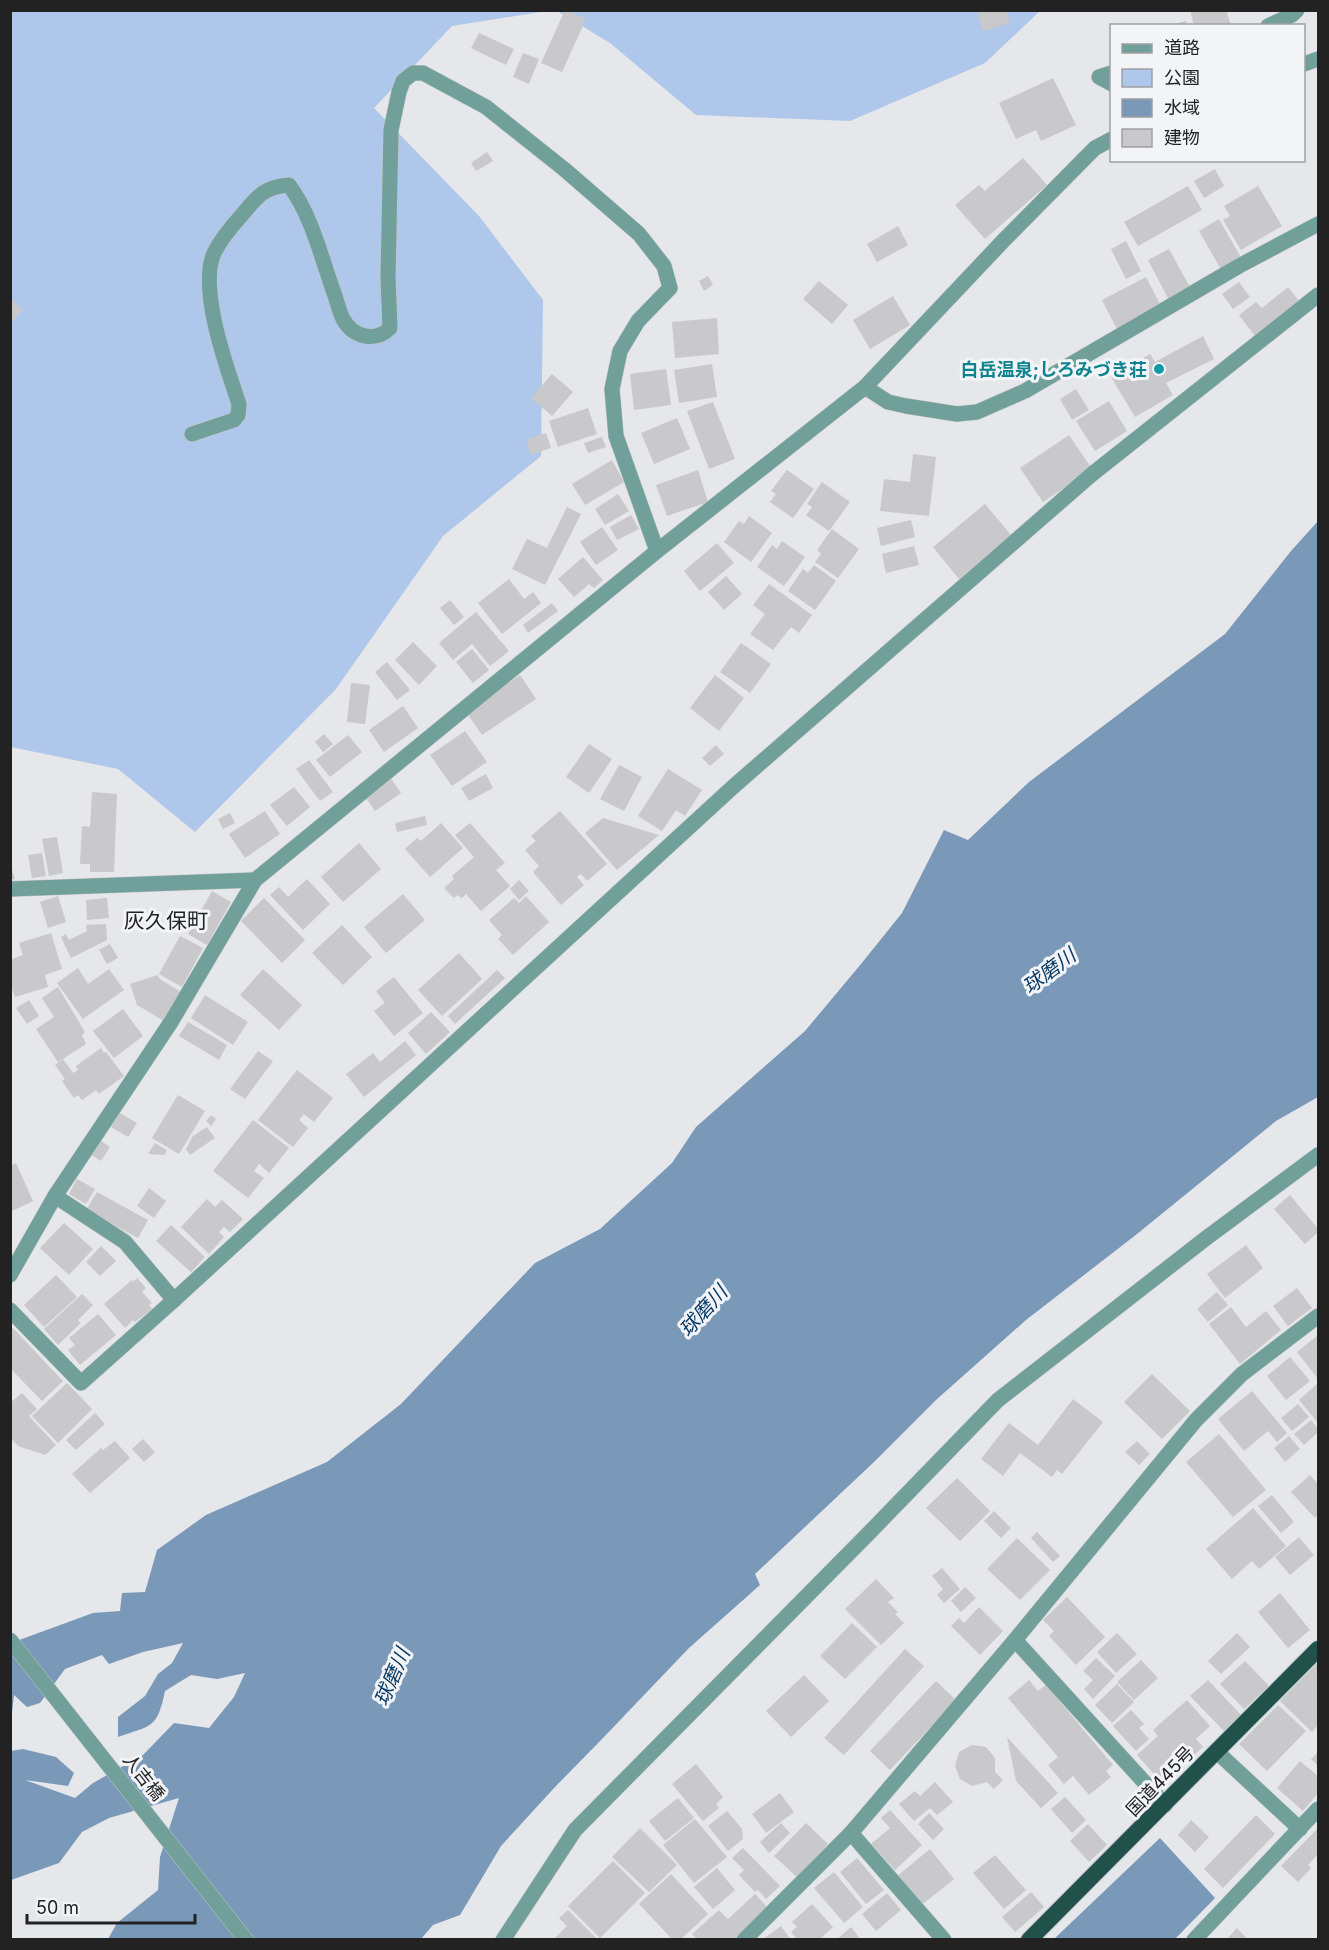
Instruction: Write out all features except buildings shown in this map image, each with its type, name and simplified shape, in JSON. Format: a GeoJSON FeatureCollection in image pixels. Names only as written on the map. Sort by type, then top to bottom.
{"type":"FeatureCollection","features":[{"type":"Feature","properties":{"kind":"highway","name":"国道445号"},"geometry":{"type":"LineString","coordinates":[[1029,1940],[1318,1649]]}},
{"type":"Feature","properties":{"kind":"street"},"geometry":{"type":"LineString","coordinates":[[1272,24],[1292,15],[1297,10]]}},
{"type":"Feature","properties":{"kind":"street"},"geometry":{"type":"LineString","coordinates":[[192,434],[234,420],[238,415],[239,404],[218,340],[209,280],[214,254],[228,230],[258,197],[273,187],[289,185],[298,198],[309,221],[344,320],[355,333],[366,337],[384,334],[390,328],[387,278],[391,130],[403,81],[413,73],[423,73],[486,107],[547,155],[639,234],[664,266],[670,288],[638,321],[620,351],[612,389],[616,436],[657,551]]}},
{"type":"Feature","properties":{"kind":"street"},"geometry":{"type":"LineString","coordinates":[[1110,74],[1099,77],[1110,83]]}},
{"type":"Feature","properties":{"kind":"street"},"geometry":{"type":"LineString","coordinates":[[10,1275],[56,1196],[171,1022],[255,880],[657,551],[865,387],[1086,157],[1095,148],[1110,140]]}},
{"type":"Feature","properties":{"kind":"street"},"geometry":{"type":"LineString","coordinates":[[865,387],[888,402],[957,414],[977,412],[1025,391],[1239,266],[1318,224]]}},
{"type":"Feature","properties":{"kind":"street"},"geometry":{"type":"LineString","coordinates":[[10,1310],[81,1383],[734,786],[1091,475],[1318,295]]}},
{"type":"Feature","properties":{"kind":"street"},"geometry":{"type":"LineString","coordinates":[[10,889],[255,880]]}},
{"type":"Feature","properties":{"kind":"street"},"geometry":{"type":"LineString","coordinates":[[503,1940],[575,1830],[852,1551],[998,1400],[1205,1239],[1318,1155]]}},
{"type":"Feature","properties":{"kind":"street"},"geometry":{"type":"LineString","coordinates":[[56,1196],[125,1242],[174,1300]]}},
{"type":"Feature","properties":{"kind":"street"},"geometry":{"type":"LineString","coordinates":[[744,1940],[851,1833],[1015,1640],[1196,1420],[1242,1374],[1318,1316]]}},
{"type":"Feature","properties":{"kind":"street","name":"人吉橋"},"geometry":{"type":"LineString","coordinates":[[10,1640],[246,1940]]}},
{"type":"Feature","properties":{"kind":"street"},"geometry":{"type":"LineString","coordinates":[[1015,1640],[1165,1805]]}},
{"type":"Feature","properties":{"kind":"street"},"geometry":{"type":"LineString","coordinates":[[1216,1751],[1300,1829]]}},
{"type":"Feature","properties":{"kind":"street"},"geometry":{"type":"LineString","coordinates":[[1194,1940],[1318,1809]]}},
{"type":"Feature","properties":{"kind":"street"},"geometry":{"type":"LineString","coordinates":[[851,1833],[944,1940]]}},
{"type":"Feature","properties":{"kind":"green space"},"geometry":{"type":"Polygon","coordinates":[[[10,11],[547,11],[452,26],[374,108],[479,216],[543,300],[541,456],[443,536],[336,689],[195,832],[118,769],[11,747],[10,11]]]}},
{"type":"Feature","properties":{"kind":"green space"},"geometry":{"type":"Polygon","coordinates":[[[557,11],[1040,11],[985,63],[850,121],[696,115],[610,43],[557,11]]]}},
{"type":"Feature","properties":{"kind":"water","name":"球磨川"},"geometry":{"type":"Polygon","coordinates":[[[1318,521],[1318,1097],[1276,1121],[1137,1234],[1026,1320],[936,1400],[755,1574],[760,1585],[689,1648],[555,1787],[501,1846],[460,1915],[433,1925],[421,1939],[108,1939],[117,1923],[158,1890],[160,1857],[179,1798],[109,1818],[82,1832],[59,1863],[11,1880],[11,1751],[23,1749],[56,1757],[74,1773],[68,1786],[25,1780],[75,1798],[93,1783],[143,1755],[174,1723],[209,1728],[234,1697],[245,1673],[217,1679],[191,1675],[165,1691],[159,1713],[151,1724],[118,1737],[118,1717],[145,1696],[158,1674],[172,1663],[183,1643],[143,1652],[109,1664],[102,1655],[65,1669],[40,1703],[27,1707],[14,1695],[11,1721],[11,1643],[93,1613],[120,1611],[122,1593],[145,1592],[157,1550],[206,1515],[327,1462],[401,1404],[535,1263],[600,1229],[672,1163],[696,1127],[805,1031],[902,913],[944,830],[968,840],[1029,782],[1225,634],[1318,521]]]}},
{"type":"Feature","properties":{"kind":"water"},"geometry":{"type":"Polygon","coordinates":[[[1160,1838],[1215,1898],[1175,1939],[1054,1939],[1160,1838]]]}},
{"type":"Feature","properties":{"kind":"place","name":"白岳温泉;しろみづき荘"},"geometry":{"type":"Point","coordinates":[1159,369]}},
{"type":"Feature","properties":{"kind":"district","name":"灰久保町"},"geometry":{"type":"Point","coordinates":[166,920]}}]}
